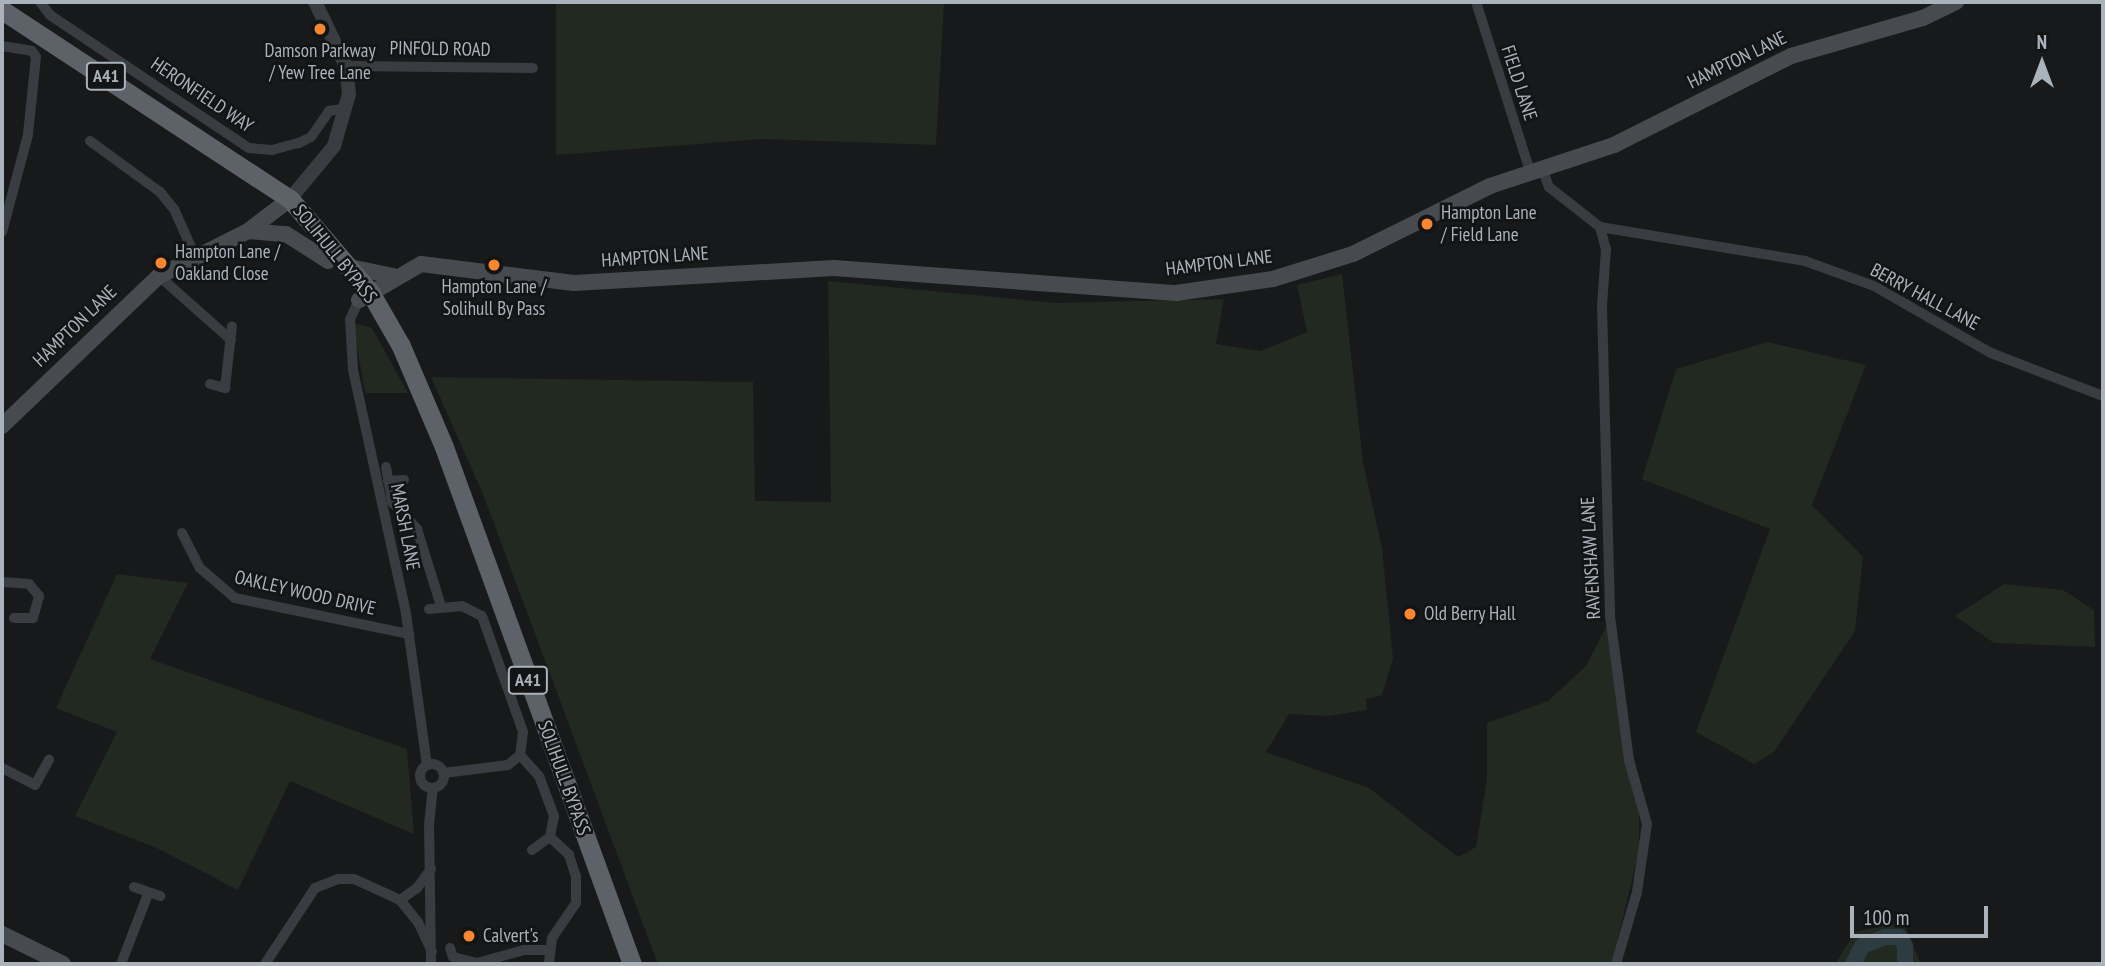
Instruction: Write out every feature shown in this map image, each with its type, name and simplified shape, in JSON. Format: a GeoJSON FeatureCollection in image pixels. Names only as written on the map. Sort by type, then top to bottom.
{"type":"FeatureCollection","features":[{"type":"Feature","properties":{"kind":"highway","name":"SOLIHULL BYPASS"},"geometry":{"type":"LineString","coordinates":[[2,10],[208,146],[285,204],[350,267],[423,396],[632,964]]}},
{"type":"Feature","properties":{"kind":"highway","name":"SOLIHULL BYPASS"},"geometry":{"type":"LineString","coordinates":[[285,204],[328,261],[364,296]]}},
{"type":"Feature","properties":{"kind":"main road","name":"HAMPTON LANE"},"geometry":{"type":"LineString","coordinates":[[364,296],[393,276],[421,264],[574,283],[880,268],[1176,293],[1313,269],[1382,241],[1490,186],[1614,145],[1791,56],[1923,18],[1956,2]]}},
{"type":"Feature","properties":{"kind":"main road","name":"HAMPTON LANE"},"geometry":{"type":"LineString","coordinates":[[2,425],[159,276],[248,231],[285,204]]}},
{"type":"Feature","properties":{"kind":"main road"},"geometry":{"type":"LineString","coordinates":[[248,231],[286,234],[328,261]]}},
{"type":"Feature","properties":{"kind":"main road"},"geometry":{"type":"LineString","coordinates":[[350,267],[393,276]]}},
{"type":"Feature","properties":{"kind":"main road"},"geometry":{"type":"LineString","coordinates":[[2,934],[63,964]]}},
{"type":"Feature","properties":{"kind":"street","name":"FIELD LANE"},"geometry":{"type":"LineString","coordinates":[[1476,2],[1537,172]]}},
{"type":"Feature","properties":{"kind":"street","name":"HERONFIELD WAY"},"geometry":{"type":"LineString","coordinates":[[41,4],[249,148],[272,150],[299,144],[311,137],[329,111],[347,108]]}},
{"type":"Feature","properties":{"kind":"street"},"geometry":{"type":"LineString","coordinates":[[285,204],[334,146],[347,108],[346,66],[313,4]]}},
{"type":"Feature","properties":{"kind":"street"},"geometry":{"type":"LineString","coordinates":[[2,46],[23,48],[36,57],[31,110],[2,232]]}},
{"type":"Feature","properties":{"kind":"street","name":"PINFOLD ROAD"},"geometry":{"type":"LineString","coordinates":[[346,66],[533,68]]}},
{"type":"Feature","properties":{"kind":"street"},"geometry":{"type":"LineString","coordinates":[[96,142],[160,192],[174,209],[194,256]]}},
{"type":"Feature","properties":{"kind":"street"},"geometry":{"type":"LineString","coordinates":[[1537,172],[1559,196],[1600,227]]}},
{"type":"Feature","properties":{"kind":"street","name":"BERRY HALL LANE"},"geometry":{"type":"LineString","coordinates":[[1600,227],[1805,261],[1874,286],[1991,353],[2103,396]]}},
{"type":"Feature","properties":{"kind":"street","name":"RAVENSHAW LANE"},"geometry":{"type":"LineString","coordinates":[[1600,227],[1606,249],[1602,306],[1610,616],[1629,760],[1647,824],[1637,892],[1616,964]]}},
{"type":"Feature","properties":{"kind":"street"},"geometry":{"type":"LineString","coordinates":[[159,276],[231,340]]}},
{"type":"Feature","properties":{"kind":"street","name":"MARSH LANE"},"geometry":{"type":"LineString","coordinates":[[364,296],[350,319],[353,370],[372,445],[409,634],[427,765]]}},
{"type":"Feature","properties":{"kind":"street"},"geometry":{"type":"LineString","coordinates":[[210,384],[225,388],[232,326]]}},
{"type":"Feature","properties":{"kind":"street"},"geometry":{"type":"LineString","coordinates":[[386,467],[396,509],[419,534],[441,606]]}},
{"type":"Feature","properties":{"kind":"street"},"geometry":{"type":"LineString","coordinates":[[388,481],[404,480]]}},
{"type":"Feature","properties":{"kind":"street","name":"OAKLEY WOOD DRIVE"},"geometry":{"type":"LineString","coordinates":[[182,533],[200,568],[235,598],[409,634]]}},
{"type":"Feature","properties":{"kind":"street"},"geometry":{"type":"LineString","coordinates":[[2,582],[29,584],[39,596],[33,618],[14,618]]}},
{"type":"Feature","properties":{"kind":"street"},"geometry":{"type":"LineString","coordinates":[[429,609],[462,606],[482,616],[522,724],[520,755],[539,776],[552,807],[550,837]]}},
{"type":"Feature","properties":{"kind":"street"},"geometry":{"type":"LineString","coordinates":[[443,773],[499,769],[520,755]]}},
{"type":"Feature","properties":{"kind":"street"},"geometry":{"type":"LineString","coordinates":[[2,768],[36,785],[49,760]]}},
{"type":"Feature","properties":{"kind":"street"},"geometry":{"type":"LineString","coordinates":[[431,964],[433,788],[443,780],[443,773],[440,767],[427,765],[420,776],[422,782],[433,788]]}},
{"type":"Feature","properties":{"kind":"street"},"geometry":{"type":"LineString","coordinates":[[532,850],[550,837]]}},
{"type":"Feature","properties":{"kind":"street"},"geometry":{"type":"LineString","coordinates":[[549,964],[547,950],[573,911],[577,886],[569,855],[550,837]]}},
{"type":"Feature","properties":{"kind":"street"},"geometry":{"type":"LineString","coordinates":[[400,900],[431,869]]}},
{"type":"Feature","properties":{"kind":"street"},"geometry":{"type":"LineString","coordinates":[[265,964],[315,888],[338,879],[355,879],[400,900],[418,922],[432,952]]}},
{"type":"Feature","properties":{"kind":"street"},"geometry":{"type":"LineString","coordinates":[[134,887],[160,896]]}},
{"type":"Feature","properties":{"kind":"street"},"geometry":{"type":"LineString","coordinates":[[121,964],[125,943],[148,894]]}},
{"type":"Feature","properties":{"kind":"street"},"geometry":{"type":"LineString","coordinates":[[450,956],[477,963],[524,950],[547,950]]}},
{"type":"Feature","properties":{"kind":"shaded area"},"geometry":{"type":"Polygon","coordinates":[[[556,2],[944,2],[936,145],[762,139],[556,155],[556,2]]]}},
{"type":"Feature","properties":{"kind":"shaded area"},"geometry":{"type":"Polygon","coordinates":[[[1342,274],[1363,462],[1382,548],[1393,659],[1382,695],[1366,699],[1367,710],[1327,716],[1289,714],[1266,752],[1369,788],[1458,857],[1476,847],[1487,778],[1487,723],[1548,701],[1586,666],[1607,625],[1639,815],[1639,850],[1612,964],[658,964],[483,494],[431,377],[753,382],[755,501],[831,502],[828,281],[1056,303],[1224,299],[1216,344],[1261,351],[1307,332],[1297,285],[1342,274]]]}},
{"type":"Feature","properties":{"kind":"shaded area"},"geometry":{"type":"Polygon","coordinates":[[[353,323],[372,328],[408,393],[365,393],[353,323]]]}},
{"type":"Feature","properties":{"kind":"shaded area"},"geometry":{"type":"Polygon","coordinates":[[[1767,342],[1866,365],[1812,505],[1863,557],[1855,631],[1774,752],[1754,764],[1696,732],[1770,529],[1642,479],[1676,369],[1767,342]]]}},
{"type":"Feature","properties":{"kind":"shaded area"},"geometry":{"type":"Polygon","coordinates":[[[117,574],[188,583],[150,659],[407,749],[414,834],[290,781],[238,890],[159,849],[75,816],[117,732],[56,708],[117,574]]]}},
{"type":"Feature","properties":{"kind":"shaded area"},"geometry":{"type":"Polygon","coordinates":[[[2004,584],[2063,590],[2094,610],[2095,647],[1994,643],[1955,616],[2004,584]]]}},
{"type":"Feature","properties":{"kind":"shaded area"},"geometry":{"type":"Polygon","coordinates":[[[1903,922],[1921,964],[1835,964],[1855,932],[1903,922]]]}},
{"type":"Feature","properties":{"kind":"waterway"},"geometry":{"type":"LineString","coordinates":[[1853,964],[1862,946],[1885,937],[1899,937],[1905,946],[1905,964]]}},
{"type":"Feature","properties":{"kind":"place","name":"Damson Parkway / Yew Tree Lane"},"geometry":{"type":"Point","coordinates":[320,29]}},
{"type":"Feature","properties":{"kind":"place","name":"Hampton Lane / Field Lane"},"geometry":{"type":"Point","coordinates":[1427,224]}},
{"type":"Feature","properties":{"kind":"place","name":"Hampton Lane / Oakland Close"},"geometry":{"type":"Point","coordinates":[161,263]}},
{"type":"Feature","properties":{"kind":"place","name":"Hampton Lane / Solihull By Pass"},"geometry":{"type":"Point","coordinates":[494,265]}},
{"type":"Feature","properties":{"kind":"place","name":"Old Berry Hall"},"geometry":{"type":"Point","coordinates":[1410,614]}},
{"type":"Feature","properties":{"kind":"place","name":"Calvert's"},"geometry":{"type":"Point","coordinates":[469,936]}}]}
